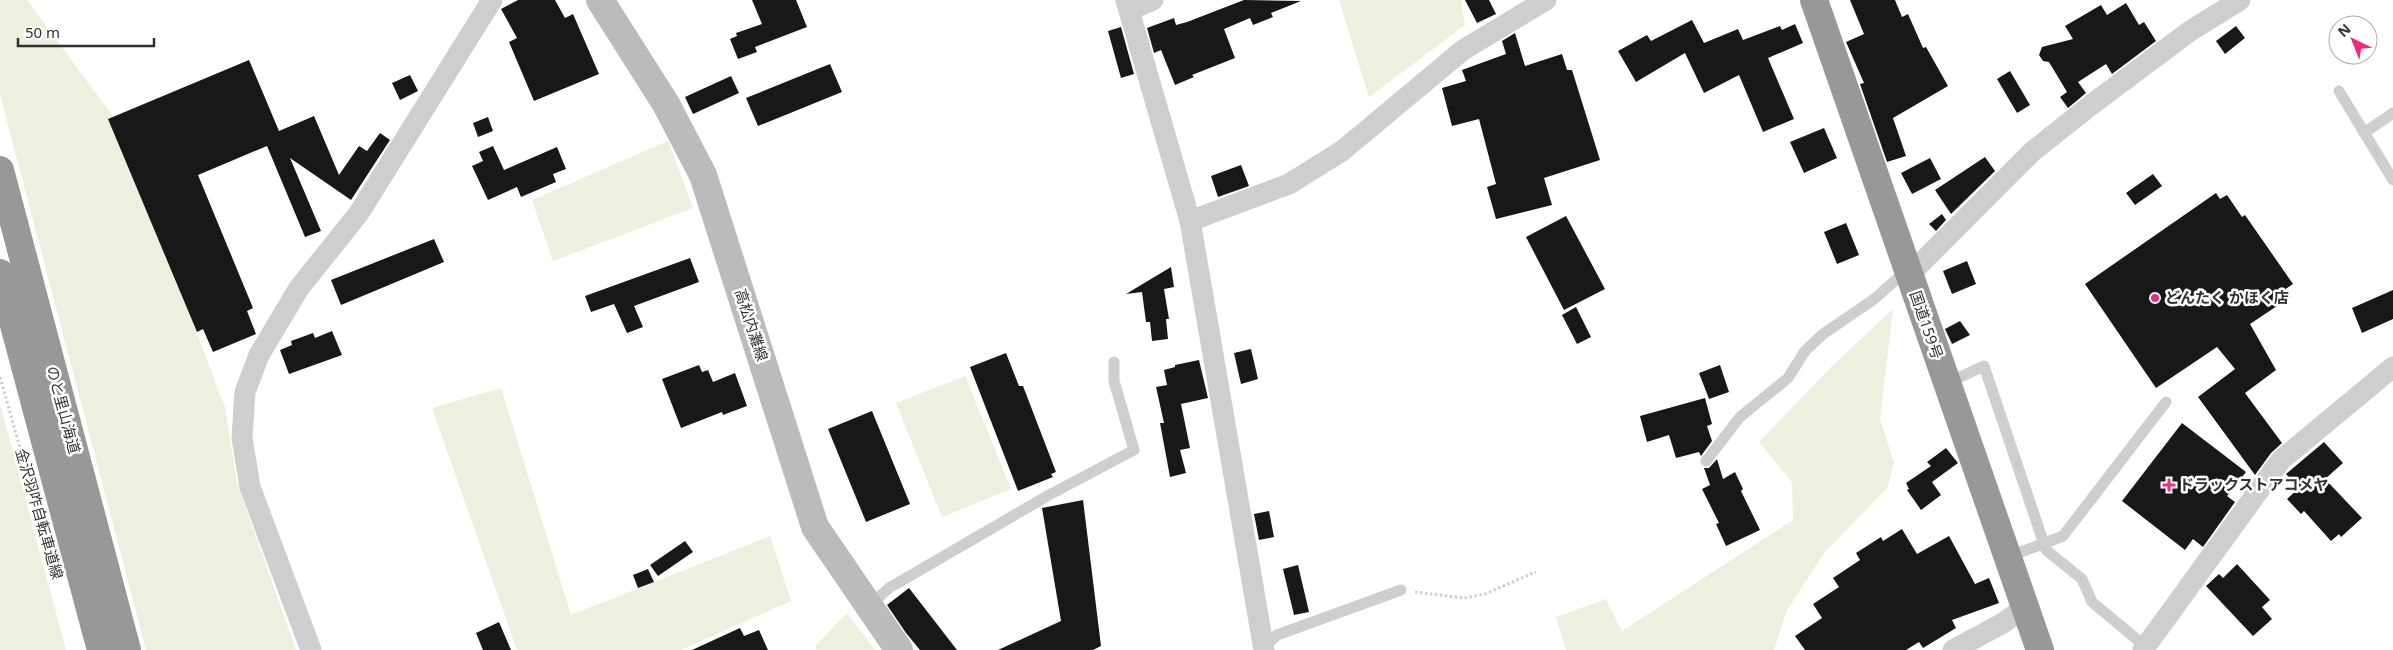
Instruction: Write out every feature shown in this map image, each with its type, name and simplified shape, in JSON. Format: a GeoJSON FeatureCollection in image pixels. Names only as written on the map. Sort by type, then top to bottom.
{"type":"FeatureCollection","features":[{"type":"Feature","properties":{"kind":"highway","name":"国道159号"},"geometry":{"type":"LineString","coordinates":[[1814,0],[2040,650]]}},
{"type":"Feature","properties":{"kind":"highway","name":"のと里山海道"},"geometry":{"type":"LineString","coordinates":[[0,170],[127,650]]}},
{"type":"Feature","properties":{"kind":"highway","name":"のと里山海道"},"geometry":{"type":"LineString","coordinates":[[0,273],[101,650]]}},
{"type":"Feature","properties":{"kind":"main road","name":"高松内灘線"},"geometry":{"type":"LineString","coordinates":[[600,0],[666,104],[703,175],[815,527],[899,650]]}},
{"type":"Feature","properties":{"kind":"street"},"geometry":{"type":"LineString","coordinates":[[311,650],[250,487],[242,438],[245,392],[259,355],[299,288],[359,213],[492,0]]}},
{"type":"Feature","properties":{"kind":"street"},"geometry":{"type":"LineString","coordinates":[[1153,0],[1128,5],[1190,221],[1264,650]]}},
{"type":"Feature","properties":{"kind":"street"},"geometry":{"type":"LineString","coordinates":[[1190,221],[1289,184],[1342,151],[1463,50],[1546,0]]}},
{"type":"Feature","properties":{"kind":"street"},"geometry":{"type":"LineString","coordinates":[[1908,272],[2034,151],[2091,104],[2190,31],[2240,0]]}},
{"type":"Feature","properties":{"kind":"street"},"geometry":{"type":"LineString","coordinates":[[2145,648],[2281,460],[2393,367]]}},
{"type":"Feature","properties":{"kind":"street"},"geometry":{"type":"LineString","coordinates":[[1953,650],[2003,622],[2025,607]]}},
{"type":"Feature","properties":{"kind":"lane"},"geometry":{"type":"LineString","coordinates":[[2339,91],[2393,180]]}},
{"type":"Feature","properties":{"kind":"lane"},"geometry":{"type":"LineString","coordinates":[[2364,133],[2393,113]]}},
{"type":"Feature","properties":{"kind":"lane"},"geometry":{"type":"LineString","coordinates":[[1706,461],[1740,417],[1788,378],[1805,351],[1823,334],[1873,300],[1908,272]]}},
{"type":"Feature","properties":{"kind":"lane"},"geometry":{"type":"LineString","coordinates":[[868,607],[889,588],[1048,495],[1134,450],[1114,381],[1114,362]]}},
{"type":"Feature","properties":{"kind":"lane"},"geometry":{"type":"LineString","coordinates":[[1947,383],[1984,366],[2046,550],[2082,579],[2092,602],[2145,648]]}},
{"type":"Feature","properties":{"kind":"lane"},"geometry":{"type":"LineString","coordinates":[[2008,557],[2062,536],[2166,402]]}},
{"type":"Feature","properties":{"kind":"lane"},"geometry":{"type":"LineString","coordinates":[[1256,650],[1264,650],[1277,635],[1402,590]]}},
{"type":"Feature","properties":{"kind":"path","name":"金沢羽咋自転車道線"},"geometry":{"type":"LineString","coordinates":[[0,377],[43,527]]}},
{"type":"Feature","properties":{"kind":"path"},"geometry":{"type":"LineString","coordinates":[[1402,590],[1464,598],[1485,594],[1536,572]]}},
{"type":"Feature","properties":{"kind":"green space"},"geometry":{"type":"Polygon","coordinates":[[[0,0],[27,0],[115,119],[225,407],[237,483],[296,650],[146,650],[0,95],[0,0]]]}},
{"type":"Feature","properties":{"kind":"green space"},"geometry":{"type":"Polygon","coordinates":[[[1339,0],[1461,0],[1465,25],[1369,97],[1339,0]]]}},
{"type":"Feature","properties":{"kind":"green space"},"geometry":{"type":"Polygon","coordinates":[[[668,141],[693,208],[553,261],[532,200],[668,141]]]}},
{"type":"Feature","properties":{"kind":"green space"},"geometry":{"type":"Polygon","coordinates":[[[1893,309],[1880,419],[1894,463],[1888,487],[1824,553],[1786,612],[1774,650],[1566,650],[1556,617],[1606,599],[1622,631],[1793,520],[1792,482],[1759,442],[1831,367],[1893,309]]]}},
{"type":"Feature","properties":{"kind":"green space"},"geometry":{"type":"Polygon","coordinates":[[[965,376],[1011,489],[942,517],[896,403],[965,376]]]}},
{"type":"Feature","properties":{"kind":"green space"},"geometry":{"type":"Polygon","coordinates":[[[501,388],[571,615],[770,536],[791,601],[681,650],[517,650],[432,408],[501,388]]]}},
{"type":"Feature","properties":{"kind":"green space"},"geometry":{"type":"Polygon","coordinates":[[[0,404],[66,650],[0,650],[0,404]]]}},
{"type":"Feature","properties":{"kind":"green space"},"geometry":{"type":"Polygon","coordinates":[[[847,613],[875,650],[816,650],[816,645],[847,613]]]}},
{"type":"Feature","properties":{"kind":"building"},"geometry":{"type":"Polygon","coordinates":[[[518,0],[555,0],[565,18],[573,14],[599,74],[534,101],[509,42],[517,38],[501,9],[518,0]]]}},
{"type":"Feature","properties":{"kind":"building"},"geometry":{"type":"Polygon","coordinates":[[[752,0],[796,0],[807,27],[755,47],[757,52],[738,59],[730,39],[737,36],[736,33],[762,24],[752,0]]]}},
{"type":"Feature","properties":{"kind":"building"},"geometry":{"type":"Polygon","coordinates":[[[1244,0],[1301,1],[1271,13],[1273,17],[1253,25],[1250,18],[1224,29],[1235,58],[1192,75],[1194,77],[1175,85],[1161,50],[1154,53],[1147,28],[1174,18],[1176,25],[1187,22],[1244,0]]]}},
{"type":"Feature","properties":{"kind":"building"},"geometry":{"type":"Polygon","coordinates":[[[1465,0],[1489,0],[1496,14],[1477,23],[1465,0]]]}},
{"type":"Feature","properties":{"kind":"building"},"geometry":{"type":"Polygon","coordinates":[[[1850,0],[1895,0],[1902,17],[1908,14],[1923,48],[1926,47],[1948,86],[1893,118],[1906,156],[1887,162],[1860,84],[1864,83],[1846,42],[1864,34],[1850,0]]]}},
{"type":"Feature","properties":{"kind":"building"},"geometry":{"type":"Polygon","coordinates":[[[2126,3],[2139,25],[2144,22],[2156,41],[2112,74],[2106,64],[2078,82],[2086,93],[2068,108],[2060,97],[2067,92],[2049,62],[2043,61],[2039,55],[2042,47],[2073,39],[2065,26],[2101,5],[2107,15],[2126,3]]]}},
{"type":"Feature","properties":{"kind":"building"},"geometry":{"type":"Polygon","coordinates":[[[1692,20],[1704,43],[1738,29],[1743,40],[1780,26],[1782,30],[1795,24],[1803,43],[1768,58],[1794,119],[1763,132],[1739,75],[1704,93],[1685,53],[1636,82],[1618,51],[1647,35],[1651,41],[1692,20]]]}},
{"type":"Feature","properties":{"kind":"building"},"geometry":{"type":"Polygon","coordinates":[[[2236,26],[2245,38],[2225,54],[2216,41],[2236,26]]]}},
{"type":"Feature","properties":{"kind":"building"},"geometry":{"type":"Polygon","coordinates":[[[1121,27],[1134,74],[1121,78],[1108,31],[1121,27]]]}},
{"type":"Feature","properties":{"kind":"building"},"geometry":{"type":"Polygon","coordinates":[[[1515,33],[1525,66],[1562,54],[1567,70],[1572,70],[1600,160],[1544,178],[1552,205],[1496,219],[1487,187],[1496,184],[1479,119],[1452,126],[1442,88],[1466,81],[1462,70],[1506,54],[1502,41],[1515,33]]]}},
{"type":"Feature","properties":{"kind":"building"},"geometry":{"type":"Polygon","coordinates":[[[249,60],[279,131],[314,116],[339,175],[359,146],[367,151],[380,133],[390,140],[351,200],[290,158],[321,231],[305,237],[267,146],[198,175],[253,308],[247,311],[256,334],[213,352],[203,329],[197,332],[108,119],[249,60]]]}},
{"type":"Feature","properties":{"kind":"building"},"geometry":{"type":"Polygon","coordinates":[[[830,64],[842,92],[758,126],[746,98],[830,64]]]}},
{"type":"Feature","properties":{"kind":"building"},"geometry":{"type":"Polygon","coordinates":[[[2010,71],[2030,105],[2017,113],[1997,79],[2010,71]]]}},
{"type":"Feature","properties":{"kind":"building"},"geometry":{"type":"Polygon","coordinates":[[[410,75],[418,91],[400,100],[392,83],[410,75]]]}},
{"type":"Feature","properties":{"kind":"building"},"geometry":{"type":"Polygon","coordinates":[[[731,76],[739,93],[693,114],[685,97],[731,76]]]}},
{"type":"Feature","properties":{"kind":"building"},"geometry":{"type":"Polygon","coordinates":[[[488,117],[493,131],[478,137],[473,123],[488,117]]]}},
{"type":"Feature","properties":{"kind":"building"},"geometry":{"type":"Polygon","coordinates":[[[1824,128],[1837,158],[1804,173],[1790,142],[1824,128]]]}},
{"type":"Feature","properties":{"kind":"building"},"geometry":{"type":"Polygon","coordinates":[[[493,146],[504,170],[557,147],[566,169],[553,174],[556,182],[521,197],[517,187],[488,200],[472,166],[483,161],[479,152],[493,146]]]}},
{"type":"Feature","properties":{"kind":"building"},"geometry":{"type":"Polygon","coordinates":[[[1985,157],[1995,171],[1951,214],[1935,190],[1985,157]]]}},
{"type":"Feature","properties":{"kind":"building"},"geometry":{"type":"Polygon","coordinates":[[[1930,158],[1941,179],[1912,194],[1901,173],[1930,158]]]}},
{"type":"Feature","properties":{"kind":"building"},"geometry":{"type":"Polygon","coordinates":[[[1241,165],[1249,186],[1218,197],[1211,176],[1241,165]]]}},
{"type":"Feature","properties":{"kind":"building"},"geometry":{"type":"Polygon","coordinates":[[[2153,174],[2162,186],[2135,205],[2126,193],[2153,174]]]}},
{"type":"Feature","properties":{"kind":"building"},"geometry":{"type":"Polygon","coordinates":[[[2216,193],[2220,199],[2227,195],[2242,217],[2245,215],[2293,284],[2284,290],[2283,302],[2250,324],[2276,370],[2245,393],[2282,443],[2271,453],[2255,475],[2198,397],[2235,369],[2217,347],[2156,388],[2085,284],[2216,193]]]}},
{"type":"Feature","properties":{"kind":"building"},"geometry":{"type":"Polygon","coordinates":[[[1942,214],[1946,220],[1936,231],[1929,224],[1942,214]]]}},
{"type":"Feature","properties":{"kind":"building"},"geometry":{"type":"Polygon","coordinates":[[[1566,216],[1605,289],[1564,310],[1526,237],[1566,216]]]}},
{"type":"Feature","properties":{"kind":"building"},"geometry":{"type":"Polygon","coordinates":[[[1846,223],[1859,255],[1837,264],[1824,232],[1846,223]]]}},
{"type":"Feature","properties":{"kind":"building"},"geometry":{"type":"Polygon","coordinates":[[[434,239],[444,262],[341,305],[331,280],[434,239]]]}},
{"type":"Feature","properties":{"kind":"building"},"geometry":{"type":"Polygon","coordinates":[[[690,258],[699,282],[634,306],[643,327],[627,333],[614,304],[591,312],[585,296],[690,258]]]}},
{"type":"Feature","properties":{"kind":"building"},"geometry":{"type":"Polygon","coordinates":[[[1967,261],[1976,284],[1952,294],[1943,271],[1967,261]]]}},
{"type":"Feature","properties":{"kind":"building"},"geometry":{"type":"Polygon","coordinates":[[[1171,267],[1174,287],[1164,289],[1169,319],[1166,319],[1168,339],[1152,341],[1150,322],[1146,322],[1142,292],[1126,294],[1171,267]]]}},
{"type":"Feature","properties":{"kind":"building"},"geometry":{"type":"Polygon","coordinates":[[[2393,290],[2393,319],[2362,333],[2352,308],[2393,290]]]}},
{"type":"Feature","properties":{"kind":"building"},"geometry":{"type":"Polygon","coordinates":[[[1576,307],[1591,337],[1577,344],[1562,315],[1576,307]]]}},
{"type":"Feature","properties":{"kind":"building"},"geometry":{"type":"Polygon","coordinates":[[[1960,321],[1970,335],[1952,344],[1945,329],[1960,321]]]}},
{"type":"Feature","properties":{"kind":"building"},"geometry":{"type":"Polygon","coordinates":[[[332,331],[342,355],[289,374],[280,350],[292,345],[291,341],[313,333],[315,338],[332,331]]]}},
{"type":"Feature","properties":{"kind":"building"},"geometry":{"type":"Polygon","coordinates":[[[1251,349],[1258,379],[1241,384],[1234,353],[1251,349]]]}},
{"type":"Feature","properties":{"kind":"building"},"geometry":{"type":"Polygon","coordinates":[[[1006,353],[1019,386],[1023,386],[1056,472],[1051,474],[1053,477],[1018,491],[970,367],[1006,353]]]}},
{"type":"Feature","properties":{"kind":"building"},"geometry":{"type":"Polygon","coordinates":[[[1199,360],[1208,398],[1181,404],[1190,448],[1180,450],[1186,473],[1170,477],[1160,423],[1164,423],[1156,387],[1167,385],[1164,370],[1175,367],[1175,365],[1199,360]]]}},
{"type":"Feature","properties":{"kind":"building"},"geometry":{"type":"Polygon","coordinates":[[[699,365],[702,372],[708,370],[713,382],[735,373],[747,406],[723,415],[722,412],[681,428],[662,379],[699,365]]]}},
{"type":"Feature","properties":{"kind":"building"},"geometry":{"type":"Polygon","coordinates":[[[1720,365],[1729,392],[1709,399],[1699,373],[1720,365]]]}},
{"type":"Feature","properties":{"kind":"building"},"geometry":{"type":"Polygon","coordinates":[[[1705,398],[1712,424],[1707,426],[1712,441],[1701,456],[1699,452],[1676,458],[1669,435],[1647,442],[1640,416],[1705,398]]]}},
{"type":"Feature","properties":{"kind":"building"},"geometry":{"type":"Polygon","coordinates":[[[872,411],[910,504],[866,522],[828,429],[872,411]]]}},
{"type":"Feature","properties":{"kind":"building"},"geometry":{"type":"Polygon","coordinates":[[[2182,423],[2246,472],[2227,496],[2235,502],[2203,547],[2193,539],[2185,550],[2122,501],[2182,423]]]}},
{"type":"Feature","properties":{"kind":"building"},"geometry":{"type":"Polygon","coordinates":[[[2324,442],[2343,463],[2325,479],[2362,518],[2341,537],[2339,534],[2331,541],[2304,511],[2301,514],[2287,499],[2299,488],[2286,474],[2324,442]]]}},
{"type":"Feature","properties":{"kind":"building"},"geometry":{"type":"Polygon","coordinates":[[[1946,448],[1958,463],[1932,482],[1941,495],[1921,510],[1907,490],[1909,489],[1906,483],[1931,466],[1927,462],[1946,448]]]}},
{"type":"Feature","properties":{"kind":"building"},"geometry":{"type":"Polygon","coordinates":[[[1717,459],[1723,479],[1735,472],[1743,489],[1741,491],[1760,530],[1726,546],[1716,524],[1719,523],[1702,489],[1710,485],[1704,468],[1709,468],[1717,459]]]}},
{"type":"Feature","properties":{"kind":"building"},"geometry":{"type":"Polygon","coordinates":[[[1083,500],[1101,646],[1093,650],[998,650],[1061,621],[1042,508],[1083,500]]]}},
{"type":"Feature","properties":{"kind":"building"},"geometry":{"type":"Polygon","coordinates":[[[1269,511],[1274,537],[1259,540],[1254,514],[1269,511]]]}},
{"type":"Feature","properties":{"kind":"building"},"geometry":{"type":"Polygon","coordinates":[[[1902,529],[1917,554],[1949,536],[1975,584],[1989,578],[1999,603],[1952,620],[1956,628],[1923,648],[1919,642],[1906,650],[1805,650],[1795,636],[1822,618],[1813,604],[1839,587],[1833,578],[1860,560],[1856,553],[1881,537],[1883,541],[1902,529]]]}},
{"type":"Feature","properties":{"kind":"building"},"geometry":{"type":"Polygon","coordinates":[[[685,541],[693,552],[658,576],[650,565],[685,541]]]}},
{"type":"Feature","properties":{"kind":"building"},"geometry":{"type":"Polygon","coordinates":[[[2237,564],[2270,600],[2262,607],[2272,619],[2253,636],[2206,586],[2219,574],[2223,578],[2237,564]]]}},
{"type":"Feature","properties":{"kind":"building"},"geometry":{"type":"Polygon","coordinates":[[[1298,565],[1309,612],[1294,615],[1283,569],[1298,565]]]}},
{"type":"Feature","properties":{"kind":"building"},"geometry":{"type":"Polygon","coordinates":[[[648,569],[654,582],[638,588],[633,575],[648,569]]]}},
{"type":"Feature","properties":{"kind":"building"},"geometry":{"type":"Polygon","coordinates":[[[909,588],[957,650],[920,650],[906,633],[887,605],[909,588]]]}},
{"type":"Feature","properties":{"kind":"building"},"geometry":{"type":"Polygon","coordinates":[[[499,622],[511,650],[483,650],[476,633],[499,622]]]}},
{"type":"Feature","properties":{"kind":"building"},"geometry":{"type":"Polygon","coordinates":[[[740,628],[744,636],[759,630],[768,650],[692,650],[740,628]]]}},
{"type":"Feature","properties":{"kind":"place","name":"どんたく かほく店"},"geometry":{"type":"Point","coordinates":[2155,298]}},
{"type":"Feature","properties":{"kind":"place","name":"ドラックストアコメヤ"},"geometry":{"type":"Point","coordinates":[2169,485]}}]}
